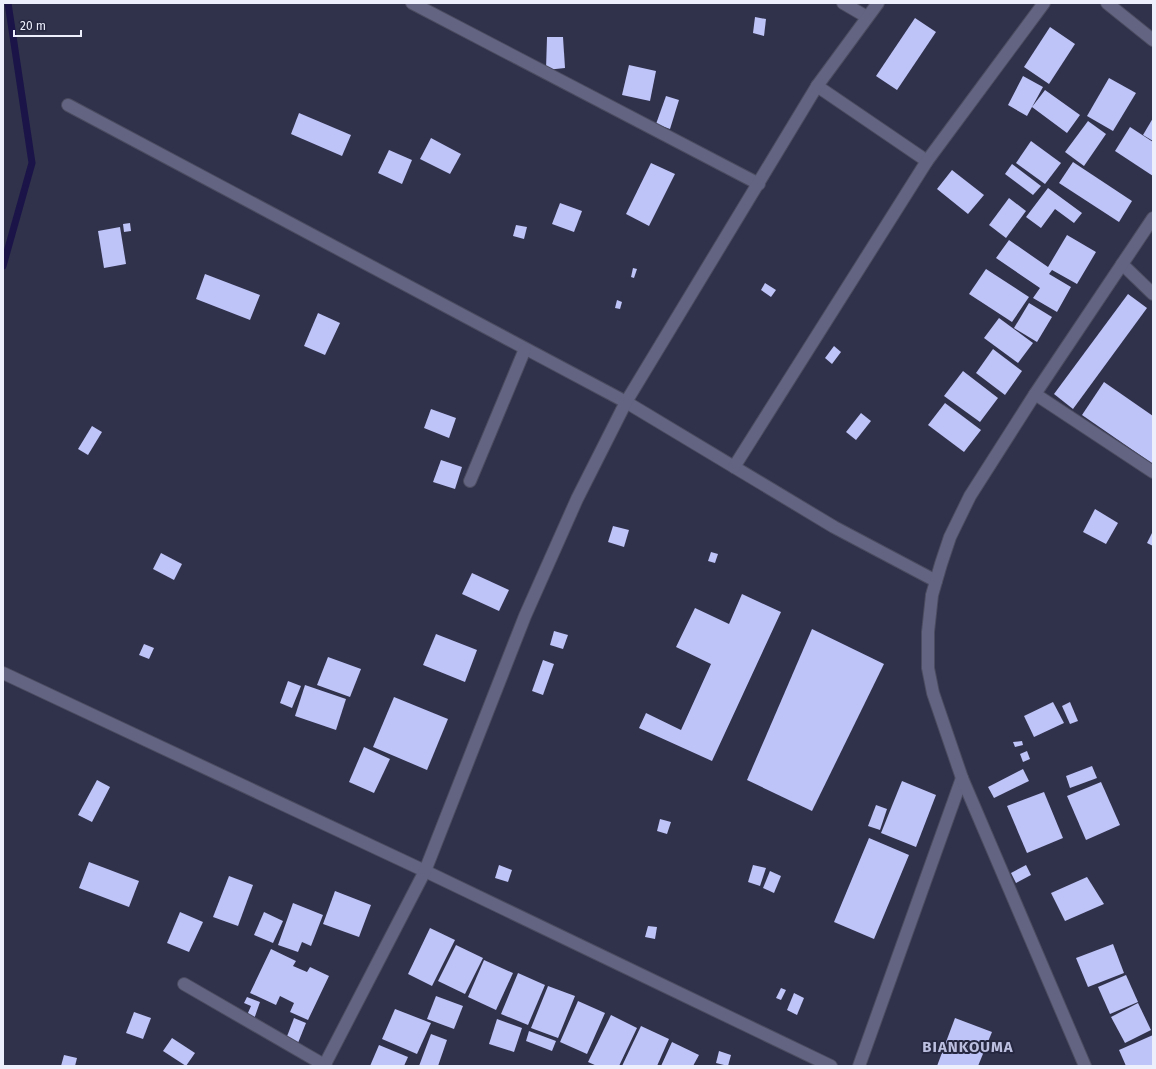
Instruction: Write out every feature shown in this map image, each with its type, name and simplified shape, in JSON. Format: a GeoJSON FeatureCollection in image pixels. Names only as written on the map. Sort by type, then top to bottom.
{"type":"FeatureCollection","features":[{"type":"Feature","properties":{"kind":"street"},"geometry":{"type":"LineString","coordinates":[[412,3],[759,184]]}},
{"type":"Feature","properties":{"kind":"street"},"geometry":{"type":"LineString","coordinates":[[843,3],[867,17]]}},
{"type":"Feature","properties":{"kind":"street"},"geometry":{"type":"LineString","coordinates":[[184,984],[325,1066],[425,871],[526,616],[577,499],[626,402],[817,86],[878,3]]}},
{"type":"Feature","properties":{"kind":"street"},"geometry":{"type":"LineString","coordinates":[[734,467],[927,161],[1044,3]]}},
{"type":"Feature","properties":{"kind":"street"},"geometry":{"type":"LineString","coordinates":[[1107,3],[1153,40]]}},
{"type":"Feature","properties":{"kind":"street"},"geometry":{"type":"LineString","coordinates":[[817,86],[927,161]]}},
{"type":"Feature","properties":{"kind":"street"},"geometry":{"type":"LineString","coordinates":[[68,105],[626,402],[834,527],[936,581]]}},
{"type":"Feature","properties":{"kind":"street"},"geometry":{"type":"LineString","coordinates":[[1085,1066],[962,778],[933,693],[928,668],[928,632],[932,596],[936,581],[950,537],[970,496],[1035,394],[1153,218]]}},
{"type":"Feature","properties":{"kind":"street"},"geometry":{"type":"LineString","coordinates":[[1122,264],[1153,294]]}},
{"type":"Feature","properties":{"kind":"street"},"geometry":{"type":"LineString","coordinates":[[470,481],[526,349]]}},
{"type":"Feature","properties":{"kind":"street"},"geometry":{"type":"LineString","coordinates":[[1035,394],[1153,472]]}},
{"type":"Feature","properties":{"kind":"street"},"geometry":{"type":"LineString","coordinates":[[3,673],[425,871],[832,1066]]}},
{"type":"Feature","properties":{"kind":"street"},"geometry":{"type":"LineString","coordinates":[[859,1066],[962,778]]}},
{"type":"Feature","properties":{"kind":"building"},"geometry":{"type":"Polygon","coordinates":[[[755,17],[766,19],[764,36],[753,33],[755,17]]]}},
{"type":"Feature","properties":{"kind":"building"},"geometry":{"type":"Polygon","coordinates":[[[915,18],[936,32],[897,90],[876,76],[915,18]]]}},
{"type":"Feature","properties":{"kind":"building"},"geometry":{"type":"Polygon","coordinates":[[[1050,27],[1075,44],[1049,84],[1024,67],[1050,27]]]}},
{"type":"Feature","properties":{"kind":"building"},"geometry":{"type":"Polygon","coordinates":[[[547,37],[563,37],[565,68],[546,70],[547,37]]]}},
{"type":"Feature","properties":{"kind":"building"},"geometry":{"type":"Polygon","coordinates":[[[629,65],[656,71],[650,101],[622,95],[629,65]]]}},
{"type":"Feature","properties":{"kind":"building"},"geometry":{"type":"Polygon","coordinates":[[[1023,76],[1043,87],[1027,116],[1008,105],[1023,76]]]}},
{"type":"Feature","properties":{"kind":"building"},"geometry":{"type":"Polygon","coordinates":[[[1109,78],[1136,93],[1113,131],[1087,116],[1109,78]]]}},
{"type":"Feature","properties":{"kind":"building"},"geometry":{"type":"Polygon","coordinates":[[[1045,90],[1080,115],[1067,133],[1032,107],[1045,90]]]}},
{"type":"Feature","properties":{"kind":"building"},"geometry":{"type":"Polygon","coordinates":[[[666,96],[679,100],[670,129],[656,124],[666,96]]]}},
{"type":"Feature","properties":{"kind":"building"},"geometry":{"type":"Polygon","coordinates":[[[299,113],[351,135],[342,156],[291,134],[299,113]]]}},
{"type":"Feature","properties":{"kind":"building"},"geometry":{"type":"Polygon","coordinates":[[[1153,118],[1153,141],[1143,135],[1153,118]]]}},
{"type":"Feature","properties":{"kind":"building"},"geometry":{"type":"Polygon","coordinates":[[[1088,121],[1106,134],[1084,166],[1065,152],[1088,121]]]}},
{"type":"Feature","properties":{"kind":"building"},"geometry":{"type":"Polygon","coordinates":[[[1130,127],[1153,142],[1153,176],[1115,151],[1130,127]]]}},
{"type":"Feature","properties":{"kind":"building"},"geometry":{"type":"Polygon","coordinates":[[[431,138],[461,154],[450,174],[420,159],[431,138]]]}},
{"type":"Feature","properties":{"kind":"building"},"geometry":{"type":"Polygon","coordinates":[[[1031,141],[1061,163],[1045,184],[1016,163],[1031,141]]]}},
{"type":"Feature","properties":{"kind":"building"},"geometry":{"type":"Polygon","coordinates":[[[389,150],[412,160],[402,184],[378,173],[389,150]]]}},
{"type":"Feature","properties":{"kind":"building"},"geometry":{"type":"Polygon","coordinates":[[[1073,162],[1132,201],[1119,222],[1059,183],[1073,162]]]}},
{"type":"Feature","properties":{"kind":"building"},"geometry":{"type":"Polygon","coordinates":[[[651,163],[675,174],[649,226],[626,214],[651,163]]]}},
{"type":"Feature","properties":{"kind":"building"},"geometry":{"type":"Polygon","coordinates":[[[1012,164],[1041,186],[1033,195],[1005,174],[1012,164]]]}},
{"type":"Feature","properties":{"kind":"building"},"geometry":{"type":"Polygon","coordinates":[[[952,170],[984,195],[968,214],[937,189],[952,170]]]}},
{"type":"Feature","properties":{"kind":"building"},"geometry":{"type":"Polygon","coordinates":[[[1048,188],[1082,213],[1074,223],[1055,209],[1041,228],[1026,217],[1048,188]]]}},
{"type":"Feature","properties":{"kind":"building"},"geometry":{"type":"Polygon","coordinates":[[[1009,198],[1026,211],[1006,238],[989,225],[1009,198]]]}},
{"type":"Feature","properties":{"kind":"building"},"geometry":{"type":"Polygon","coordinates":[[[560,203],[582,211],[574,232],[552,224],[560,203]]]}},
{"type":"Feature","properties":{"kind":"building"},"geometry":{"type":"Polygon","coordinates":[[[130,223],[131,231],[124,232],[123,224],[130,223]]]}},
{"type":"Feature","properties":{"kind":"building"},"geometry":{"type":"Polygon","coordinates":[[[516,225],[527,227],[524,239],[513,236],[516,225]]]}},
{"type":"Feature","properties":{"kind":"building"},"geometry":{"type":"Polygon","coordinates":[[[120,227],[126,264],[104,268],[98,231],[120,227]]]}},
{"type":"Feature","properties":{"kind":"building"},"geometry":{"type":"Polygon","coordinates":[[[1067,235],[1096,252],[1077,284],[1052,270],[1049,274],[1071,287],[1057,312],[1033,298],[1040,288],[996,258],[1009,240],[1048,267],[1067,235]]]}},
{"type":"Feature","properties":{"kind":"building"},"geometry":{"type":"Polygon","coordinates":[[[633,268],[637,269],[634,278],[631,277],[633,268]]]}},
{"type":"Feature","properties":{"kind":"building"},"geometry":{"type":"Polygon","coordinates":[[[986,269],[1029,297],[1012,322],[969,294],[986,269]]]}},
{"type":"Feature","properties":{"kind":"building"},"geometry":{"type":"Polygon","coordinates":[[[205,274],[260,295],[250,320],[196,299],[205,274]]]}},
{"type":"Feature","properties":{"kind":"building"},"geometry":{"type":"Polygon","coordinates":[[[765,283],[776,290],[771,297],[761,290],[765,283]]]}},
{"type":"Feature","properties":{"kind":"building"},"geometry":{"type":"Polygon","coordinates":[[[1128,294],[1147,308],[1073,409],[1054,394],[1128,294]]]}},
{"type":"Feature","properties":{"kind":"building"},"geometry":{"type":"Polygon","coordinates":[[[617,300],[622,302],[620,309],[615,308],[617,300]]]}},
{"type":"Feature","properties":{"kind":"building"},"geometry":{"type":"Polygon","coordinates":[[[1029,303],[1052,317],[1037,342],[1014,328],[1029,303]]]}},
{"type":"Feature","properties":{"kind":"building"},"geometry":{"type":"Polygon","coordinates":[[[318,313],[340,323],[325,355],[304,346],[318,313]]]}},
{"type":"Feature","properties":{"kind":"building"},"geometry":{"type":"Polygon","coordinates":[[[999,318],[1033,343],[1018,363],[984,338],[999,318]]]}},
{"type":"Feature","properties":{"kind":"building"},"geometry":{"type":"Polygon","coordinates":[[[834,346],[841,352],[832,364],[825,358],[834,346]]]}},
{"type":"Feature","properties":{"kind":"building"},"geometry":{"type":"Polygon","coordinates":[[[993,349],[1022,371],[1005,395],[976,373],[993,349]]]}},
{"type":"Feature","properties":{"kind":"building"},"geometry":{"type":"Polygon","coordinates":[[[963,371],[998,398],[980,422],[944,396],[963,371]]]}},
{"type":"Feature","properties":{"kind":"building"},"geometry":{"type":"Polygon","coordinates":[[[1104,382],[1153,416],[1153,464],[1082,415],[1104,382]]]}},
{"type":"Feature","properties":{"kind":"building"},"geometry":{"type":"Polygon","coordinates":[[[945,403],[981,430],[964,452],[928,425],[945,403]]]}},
{"type":"Feature","properties":{"kind":"building"},"geometry":{"type":"Polygon","coordinates":[[[431,409],[456,418],[449,438],[424,428],[431,409]]]}},
{"type":"Feature","properties":{"kind":"building"},"geometry":{"type":"Polygon","coordinates":[[[861,413],[871,421],[856,440],[846,432],[861,413]]]}},
{"type":"Feature","properties":{"kind":"building"},"geometry":{"type":"Polygon","coordinates":[[[92,426],[102,432],[88,455],[78,449],[92,426]]]}},
{"type":"Feature","properties":{"kind":"building"},"geometry":{"type":"Polygon","coordinates":[[[441,460],[462,467],[455,489],[433,482],[441,460]]]}},
{"type":"Feature","properties":{"kind":"building"},"geometry":{"type":"Polygon","coordinates":[[[1095,509],[1118,523],[1106,544],[1083,532],[1095,509]]]}},
{"type":"Feature","properties":{"kind":"building"},"geometry":{"type":"Polygon","coordinates":[[[613,526],[629,530],[624,547],[608,542],[613,526]]]}},
{"type":"Feature","properties":{"kind":"building"},"geometry":{"type":"Polygon","coordinates":[[[1153,531],[1153,546],[1147,543],[1153,531]]]}},
{"type":"Feature","properties":{"kind":"building"},"geometry":{"type":"Polygon","coordinates":[[[711,552],[718,554],[715,563],[708,561],[711,552]]]}},
{"type":"Feature","properties":{"kind":"building"},"geometry":{"type":"Polygon","coordinates":[[[161,553],[182,564],[174,580],[153,569],[161,553]]]}},
{"type":"Feature","properties":{"kind":"building"},"geometry":{"type":"Polygon","coordinates":[[[472,573],[509,590],[499,611],[462,594],[472,573]]]}},
{"type":"Feature","properties":{"kind":"building"},"geometry":{"type":"Polygon","coordinates":[[[742,594],[781,612],[712,761],[639,728],[646,713],[681,730],[711,664],[676,647],[695,608],[729,624],[742,594]]]}},
{"type":"Feature","properties":{"kind":"building"},"geometry":{"type":"Polygon","coordinates":[[[812,629],[884,664],[812,811],[747,780],[812,629]]]}},
{"type":"Feature","properties":{"kind":"building"},"geometry":{"type":"Polygon","coordinates":[[[554,631],[568,635],[563,649],[550,645],[554,631]]]}},
{"type":"Feature","properties":{"kind":"building"},"geometry":{"type":"Polygon","coordinates":[[[436,634],[477,650],[465,682],[423,665],[436,634]]]}},
{"type":"Feature","properties":{"kind":"building"},"geometry":{"type":"Polygon","coordinates":[[[144,644],[154,648],[149,659],[139,655],[144,644]]]}},
{"type":"Feature","properties":{"kind":"building"},"geometry":{"type":"Polygon","coordinates":[[[328,657],[361,669],[350,697],[317,685],[328,657]]]}},
{"type":"Feature","properties":{"kind":"building"},"geometry":{"type":"Polygon","coordinates":[[[543,660],[554,664],[543,695],[532,691],[543,660]]]}},
{"type":"Feature","properties":{"kind":"building"},"geometry":{"type":"Polygon","coordinates":[[[288,681],[301,686],[292,708],[280,703],[288,681]]]}},
{"type":"Feature","properties":{"kind":"building"},"geometry":{"type":"Polygon","coordinates":[[[305,685],[346,699],[336,730],[295,716],[305,685]]]}},
{"type":"Feature","properties":{"kind":"building"},"geometry":{"type":"Polygon","coordinates":[[[394,697],[448,719],[427,770],[373,747],[394,697]]]}},
{"type":"Feature","properties":{"kind":"building"},"geometry":{"type":"Polygon","coordinates":[[[1053,702],[1064,723],[1034,737],[1024,716],[1053,702]]]}},
{"type":"Feature","properties":{"kind":"building"},"geometry":{"type":"Polygon","coordinates":[[[1070,702],[1078,721],[1070,724],[1062,706],[1070,702]]]}},
{"type":"Feature","properties":{"kind":"building"},"geometry":{"type":"Polygon","coordinates":[[[1022,741],[1023,745],[1015,747],[1013,742],[1022,741]]]}},
{"type":"Feature","properties":{"kind":"building"},"geometry":{"type":"Polygon","coordinates":[[[364,747],[390,759],[374,793],[349,782],[364,747]]]}},
{"type":"Feature","properties":{"kind":"building"},"geometry":{"type":"Polygon","coordinates":[[[1027,751],[1030,759],[1023,762],[1020,754],[1027,751]]]}},
{"type":"Feature","properties":{"kind":"building"},"geometry":{"type":"Polygon","coordinates":[[[1092,766],[1097,778],[1070,788],[1066,776],[1092,766]]]}},
{"type":"Feature","properties":{"kind":"building"},"geometry":{"type":"Polygon","coordinates":[[[1023,769],[1029,781],[994,798],[988,787],[1023,769]]]}},
{"type":"Feature","properties":{"kind":"building"},"geometry":{"type":"Polygon","coordinates":[[[97,780],[110,787],[92,822],[78,815],[97,780]]]}},
{"type":"Feature","properties":{"kind":"building"},"geometry":{"type":"Polygon","coordinates":[[[902,781],[936,795],[916,847],[881,833],[902,781]]]}},
{"type":"Feature","properties":{"kind":"building"},"geometry":{"type":"Polygon","coordinates":[[[1101,782],[1120,825],[1086,840],[1067,796],[1101,782]]]}},
{"type":"Feature","properties":{"kind":"building"},"geometry":{"type":"Polygon","coordinates":[[[1044,792],[1063,838],[1027,853],[1007,806],[1044,792]]]}},
{"type":"Feature","properties":{"kind":"building"},"geometry":{"type":"Polygon","coordinates":[[[876,805],[887,809],[880,830],[868,826],[876,805]]]}},
{"type":"Feature","properties":{"kind":"building"},"geometry":{"type":"Polygon","coordinates":[[[660,819],[671,822],[667,834],[657,831],[660,819]]]}},
{"type":"Feature","properties":{"kind":"building"},"geometry":{"type":"Polygon","coordinates":[[[869,838],[909,855],[874,939],[834,922],[869,838]]]}},
{"type":"Feature","properties":{"kind":"building"},"geometry":{"type":"Polygon","coordinates":[[[89,862],[139,881],[129,907],[79,888],[89,862]]]}},
{"type":"Feature","properties":{"kind":"building"},"geometry":{"type":"Polygon","coordinates":[[[499,865],[512,870],[508,882],[495,878],[499,865]]]}},
{"type":"Feature","properties":{"kind":"building"},"geometry":{"type":"Polygon","coordinates":[[[753,865],[766,868],[760,886],[748,882],[753,865]]]}},
{"type":"Feature","properties":{"kind":"building"},"geometry":{"type":"Polygon","coordinates":[[[1026,865],[1031,875],[1016,883],[1011,873],[1026,865]]]}},
{"type":"Feature","properties":{"kind":"building"},"geometry":{"type":"Polygon","coordinates":[[[770,871],[781,876],[774,893],[763,888],[770,871]]]}},
{"type":"Feature","properties":{"kind":"building"},"geometry":{"type":"Polygon","coordinates":[[[229,876],[253,885],[238,926],[213,917],[229,876]]]}},
{"type":"Feature","properties":{"kind":"building"},"geometry":{"type":"Polygon","coordinates":[[[1087,877],[1104,904],[1065,921],[1051,893],[1087,877]]]}},
{"type":"Feature","properties":{"kind":"building"},"geometry":{"type":"Polygon","coordinates":[[[335,891],[371,905],[359,937],[323,924],[335,891]]]}},
{"type":"Feature","properties":{"kind":"building"},"geometry":{"type":"Polygon","coordinates":[[[293,903],[323,915],[311,946],[302,942],[298,952],[278,945],[293,903]]]}},
{"type":"Feature","properties":{"kind":"building"},"geometry":{"type":"Polygon","coordinates":[[[180,912],[203,922],[189,952],[167,943],[180,912]]]}},
{"type":"Feature","properties":{"kind":"building"},"geometry":{"type":"Polygon","coordinates":[[[264,912],[283,921],[273,943],[254,935],[264,912]]]}},
{"type":"Feature","properties":{"kind":"building"},"geometry":{"type":"Polygon","coordinates":[[[648,926],[657,927],[655,939],[645,937],[648,926]]]}},
{"type":"Feature","properties":{"kind":"building"},"geometry":{"type":"Polygon","coordinates":[[[430,928],[455,940],[432,986],[408,974],[430,928]]]}},
{"type":"Feature","properties":{"kind":"building"},"geometry":{"type":"Polygon","coordinates":[[[1113,944],[1124,973],[1088,987],[1076,958],[1113,944]]]}},
{"type":"Feature","properties":{"kind":"building"},"geometry":{"type":"Polygon","coordinates":[[[456,945],[483,958],[465,994],[438,981],[456,945]]]}},
{"type":"Feature","properties":{"kind":"building"},"geometry":{"type":"Polygon","coordinates":[[[271,949],[296,961],[293,966],[307,972],[310,967],[329,976],[308,1020],[290,1012],[294,1003],[280,996],[276,1005],[250,993],[271,949]]]}},
{"type":"Feature","properties":{"kind":"building"},"geometry":{"type":"Polygon","coordinates":[[[484,960],[513,973],[496,1010],[468,997],[484,960]]]}},
{"type":"Feature","properties":{"kind":"building"},"geometry":{"type":"Polygon","coordinates":[[[518,973],[545,985],[528,1025],[501,1014],[518,973]]]}},
{"type":"Feature","properties":{"kind":"building"},"geometry":{"type":"Polygon","coordinates":[[[1126,975],[1138,1002],[1110,1014],[1098,987],[1126,975]]]}},
{"type":"Feature","properties":{"kind":"building"},"geometry":{"type":"Polygon","coordinates":[[[548,986],[575,996],[558,1038],[531,1028],[548,986]]]}},
{"type":"Feature","properties":{"kind":"building"},"geometry":{"type":"Polygon","coordinates":[[[781,988],[786,990],[781,1000],[776,998],[781,988]]]}},
{"type":"Feature","properties":{"kind":"building"},"geometry":{"type":"Polygon","coordinates":[[[794,993],[804,998],[797,1015],[787,1010],[794,993]]]}},
{"type":"Feature","properties":{"kind":"building"},"geometry":{"type":"Polygon","coordinates":[[[436,996],[463,1006],[454,1029],[427,1019],[436,996]]]}},
{"type":"Feature","properties":{"kind":"building"},"geometry":{"type":"Polygon","coordinates":[[[247,997],[260,1002],[252,1025],[244,1022],[251,1006],[244,1003],[247,997]]]}},
{"type":"Feature","properties":{"kind":"building"},"geometry":{"type":"Polygon","coordinates":[[[578,1001],[605,1013],[587,1054],[560,1042],[578,1001]]]}},
{"type":"Feature","properties":{"kind":"building"},"geometry":{"type":"Polygon","coordinates":[[[1138,1003],[1151,1030],[1125,1043],[1111,1017],[1138,1003]]]}},
{"type":"Feature","properties":{"kind":"building"},"geometry":{"type":"Polygon","coordinates":[[[395,1009],[431,1023],[417,1054],[382,1039],[395,1009]]]}},
{"type":"Feature","properties":{"kind":"building"},"geometry":{"type":"Polygon","coordinates":[[[134,1012],[151,1018],[143,1039],[126,1033],[134,1012]]]}},
{"type":"Feature","properties":{"kind":"building"},"geometry":{"type":"Polygon","coordinates":[[[611,1015],[637,1028],[619,1066],[597,1066],[588,1062],[611,1015]]]}},
{"type":"Feature","properties":{"kind":"building"},"geometry":{"type":"Polygon","coordinates":[[[294,1018],[306,1023],[298,1043],[286,1039],[294,1018]]]}},
{"type":"Feature","properties":{"kind":"building"},"geometry":{"type":"Polygon","coordinates":[[[955,1018],[992,1032],[978,1066],[937,1066],[955,1018]]]}},
{"type":"Feature","properties":{"kind":"building"},"geometry":{"type":"Polygon","coordinates":[[[497,1019],[522,1028],[514,1052],[489,1044],[497,1019]]]}},
{"type":"Feature","properties":{"kind":"building"},"geometry":{"type":"Polygon","coordinates":[[[641,1026],[669,1039],[657,1066],[622,1066],[641,1026]]]}},
{"type":"Feature","properties":{"kind":"building"},"geometry":{"type":"Polygon","coordinates":[[[529,1031],[556,1041],[552,1051],[526,1041],[529,1031]]]}},
{"type":"Feature","properties":{"kind":"building"},"geometry":{"type":"Polygon","coordinates":[[[431,1034],[447,1040],[438,1066],[419,1066],[431,1034]]]}},
{"type":"Feature","properties":{"kind":"building"},"geometry":{"type":"Polygon","coordinates":[[[1153,1035],[1153,1065],[1126,1066],[1119,1050],[1153,1035]]]}},
{"type":"Feature","properties":{"kind":"building"},"geometry":{"type":"Polygon","coordinates":[[[172,1038],[195,1053],[186,1066],[163,1051],[172,1038]]]}},
{"type":"Feature","properties":{"kind":"building"},"geometry":{"type":"Polygon","coordinates":[[[672,1042],[699,1055],[693,1066],[661,1066],[672,1042]]]}},
{"type":"Feature","properties":{"kind":"building"},"geometry":{"type":"Polygon","coordinates":[[[379,1045],[408,1057],[404,1066],[370,1066],[379,1045]]]}},
{"type":"Feature","properties":{"kind":"building"},"geometry":{"type":"Polygon","coordinates":[[[719,1051],[731,1055],[728,1066],[716,1063],[719,1051]]]}},
{"type":"Feature","properties":{"kind":"building"},"geometry":{"type":"Polygon","coordinates":[[[64,1055],[77,1058],[75,1066],[61,1066],[64,1055]]]}},
{"type":"Feature","properties":{"kind":"waterway"},"geometry":{"type":"LineString","coordinates":[[3,266],[32,163],[8,3]]}},
{"type":"Feature","properties":{"kind":"district","name":"BIANKOUMA"},"geometry":{"type":"Point","coordinates":[968,1047]}}]}
